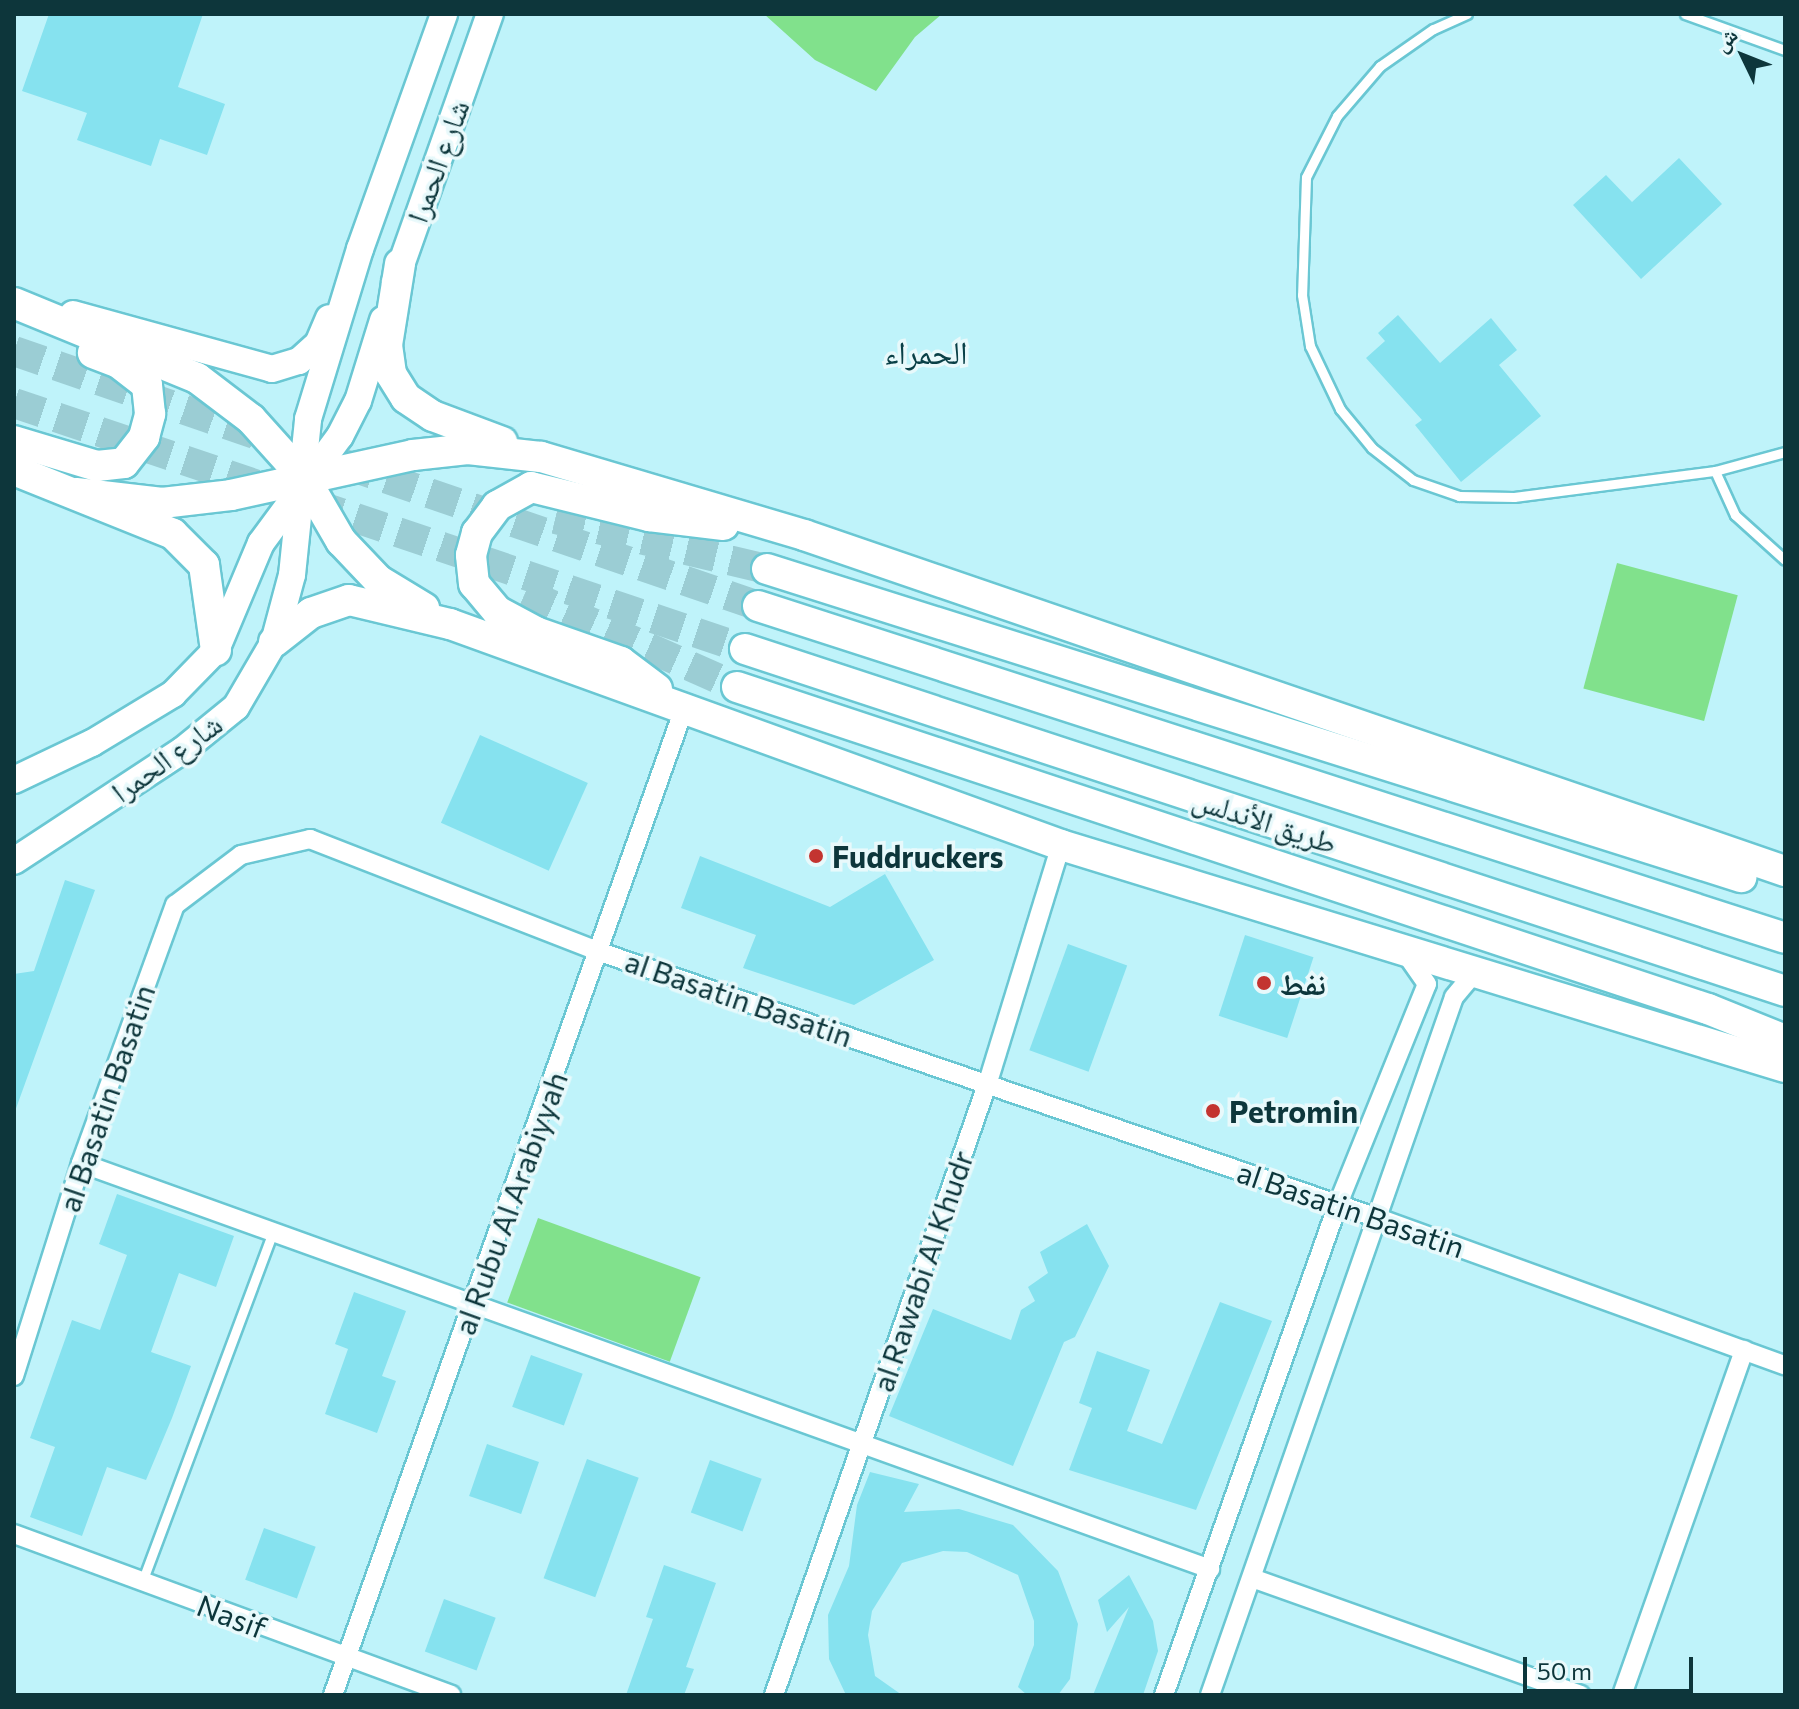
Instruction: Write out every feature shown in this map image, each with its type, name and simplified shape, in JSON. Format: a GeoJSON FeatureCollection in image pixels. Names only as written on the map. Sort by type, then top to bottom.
{"type":"FeatureCollection","features":[{"type":"Feature","properties":{"kind":"main road","name":"شارع الحمرا"},"geometry":{"type":"LineString","coordinates":[[14,861],[183,750],[236,707],[274,642],[292,575],[305,479],[308,419],[360,249],[444,14]]}},
{"type":"Feature","properties":{"kind":"main road","name":"شارع الحمرا"},"geometry":{"type":"LineString","coordinates":[[14,780],[92,743],[173,694],[216,650],[261,543],[305,479],[340,436],[358,401],[400,264],[490,14]]}},
{"type":"Feature","properties":{"kind":"main road"},"geometry":{"type":"LineString","coordinates":[[14,295],[165,343],[272,369],[299,361],[318,344],[360,249]]}},
{"type":"Feature","properties":{"kind":"main road"},"geometry":{"type":"LineString","coordinates":[[400,264],[387,345],[391,374],[406,398],[433,416],[541,457],[804,535],[1785,871]]}},
{"type":"Feature","properties":{"kind":"main road"},"geometry":{"type":"LineString","coordinates":[[14,303],[197,378],[251,419],[305,479],[341,541],[378,580],[450,624]]}},
{"type":"Feature","properties":{"kind":"main road"},"geometry":{"type":"LineString","coordinates":[[14,324],[119,363],[147,385],[150,414],[144,437],[124,463],[97,466],[14,441]]}},
{"type":"Feature","properties":{"kind":"main road"},"geometry":{"type":"LineString","coordinates":[[76,493],[162,503],[231,495],[413,455],[468,449],[541,457]]}},
{"type":"Feature","properties":{"kind":"main road"},"geometry":{"type":"LineString","coordinates":[[14,470],[173,534],[204,565],[216,650]]}},
{"type":"Feature","properties":{"kind":"main road"},"geometry":{"type":"LineString","coordinates":[[684,709],[621,662],[536,632],[497,611],[474,584],[471,555],[477,533],[497,506],[531,487],[649,516],[804,535]]}},
{"type":"Feature","properties":{"kind":"main road"},"geometry":{"type":"LineString","coordinates":[[767,569],[1785,889]]}},
{"type":"Feature","properties":{"kind":"main road"},"geometry":{"type":"LineString","coordinates":[[274,642],[311,613],[349,600],[450,624],[1061,845],[1785,1067]]}},
{"type":"Feature","properties":{"kind":"main road","name":"طريق الأندلس"},"geometry":{"type":"LineString","coordinates":[[758,606],[1785,938]]}},
{"type":"Feature","properties":{"kind":"main road","name":"طريق الأندلس"},"geometry":{"type":"LineString","coordinates":[[745,649],[1785,991]]}},
{"type":"Feature","properties":{"kind":"main road"},"geometry":{"type":"LineString","coordinates":[[737,687],[1693,1004],[1785,1040]]}},
{"type":"Feature","properties":{"kind":"street","name":"al Rubu Al Arabiyyah"},"geometry":{"type":"LineString","coordinates":[[333,1695],[684,709]]}},
{"type":"Feature","properties":{"kind":"street","name":"al Basatin Basatin"},"geometry":{"type":"LineString","coordinates":[[14,1376],[81,1163],[175,905],[241,855],[310,839],[600,952],[988,1082],[1785,1365]]}},
{"type":"Feature","properties":{"kind":"street","name":"al Rawabi Al Khudr"},"geometry":{"type":"LineString","coordinates":[[774,1695],[988,1082],[1061,845]]}},
{"type":"Feature","properties":{"kind":"street"},"geometry":{"type":"LineString","coordinates":[[1164,1695],[1338,1204],[1427,984],[1405,952]]}},
{"type":"Feature","properties":{"kind":"street"},"geometry":{"type":"LineString","coordinates":[[1210,1695],[1454,997],[1474,973]]}},
{"type":"Feature","properties":{"kind":"street"},"geometry":{"type":"LineString","coordinates":[[81,1163],[1210,1569]]}},
{"type":"Feature","properties":{"kind":"street"},"geometry":{"type":"LineString","coordinates":[[1622,1695],[1744,1350]]}},
{"type":"Feature","properties":{"kind":"street","name":"Nasif"},"geometry":{"type":"LineString","coordinates":[[14,1534],[451,1695]]}},
{"type":"Feature","properties":{"kind":"street"},"geometry":{"type":"LineString","coordinates":[[1252,1578],[1581,1695]]}},
{"type":"Feature","properties":{"kind":"lane"},"geometry":{"type":"LineString","coordinates":[[1467,14],[1433,29],[1380,66],[1337,116],[1306,177],[1304,308],[1310,346],[1340,409],[1372,448],[1413,480],[1459,496],[1514,497],[1715,471],[1785,452]]}},
{"type":"Feature","properties":{"kind":"lane"},"geometry":{"type":"LineString","coordinates":[[1685,14],[1785,50]]}},
{"type":"Feature","properties":{"kind":"lane"},"geometry":{"type":"LineString","coordinates":[[1715,471],[1735,515],[1785,560]]}},
{"type":"Feature","properties":{"kind":"lane"},"geometry":{"type":"LineString","coordinates":[[142,1582],[273,1232]]}},
{"type":"Feature","properties":{"kind":"green space"},"geometry":{"type":"Polygon","coordinates":[[[764,14],[942,14],[915,37],[876,91],[815,60],[764,14]]]}},
{"type":"Feature","properties":{"kind":"green space"},"geometry":{"type":"Polygon","coordinates":[[[1617,563],[1738,595],[1704,721],[1583,689],[1617,563]]]}},
{"type":"Feature","properties":{"kind":"green space"},"geometry":{"type":"Polygon","coordinates":[[[538,1218],[701,1277],[670,1362],[507,1303],[538,1218]]]}},
{"type":"Feature","properties":{"kind":"building"},"geometry":{"type":"Polygon","coordinates":[[[49,14],[203,14],[178,87],[225,104],[207,155],[160,139],[151,166],[77,140],[87,113],[22,91],[49,14]]]}},
{"type":"Feature","properties":{"kind":"building"},"geometry":{"type":"Polygon","coordinates":[[[1679,158],[1722,204],[1641,279],[1573,205],[1606,175],[1632,202],[1679,158]]]}},
{"type":"Feature","properties":{"kind":"building"},"geometry":{"type":"Polygon","coordinates":[[[1398,315],[1440,363],[1491,318],[1517,350],[1499,365],[1541,416],[1461,482],[1415,425],[1422,420],[1366,358],[1385,341],[1378,333],[1398,315]]]}},
{"type":"Feature","properties":{"kind":"building"},"geometry":{"type":"Polygon","coordinates":[[[480,735],[588,783],[549,871],[441,823],[480,735]]]}},
{"type":"Feature","properties":{"kind":"building"},"geometry":{"type":"Polygon","coordinates":[[[700,856],[830,907],[885,874],[934,960],[854,1005],[743,968],[756,935],[681,908],[700,856]]]}},
{"type":"Feature","properties":{"kind":"building"},"geometry":{"type":"Polygon","coordinates":[[[65,880],[95,890],[14,1114],[14,974],[34,971],[65,880]]]}},
{"type":"Feature","properties":{"kind":"building"},"geometry":{"type":"Polygon","coordinates":[[[1245,935],[1313,957],[1287,1038],[1219,1016],[1245,935]]]}},
{"type":"Feature","properties":{"kind":"building"},"geometry":{"type":"Polygon","coordinates":[[[1068,944],[1127,966],[1089,1072],[1029,1050],[1068,944]]]}},
{"type":"Feature","properties":{"kind":"building"},"geometry":{"type":"Polygon","coordinates":[[[117,1194],[234,1236],[216,1287],[179,1273],[151,1352],[191,1366],[172,1418],[146,1480],[107,1467],[82,1536],[30,1517],[55,1447],[30,1438],[72,1320],[100,1330],[127,1255],[99,1244],[117,1194]]]}},
{"type":"Feature","properties":{"kind":"building"},"geometry":{"type":"Polygon","coordinates":[[[1087,1224],[1109,1266],[1075,1337],[1064,1342],[1013,1466],[889,1416],[933,1309],[1011,1340],[1021,1310],[1035,1301],[1028,1287],[1048,1273],[1040,1252],[1087,1224]]]}},
{"type":"Feature","properties":{"kind":"building"},"geometry":{"type":"Polygon","coordinates":[[[354,1292],[406,1311],[382,1376],[396,1381],[377,1433],[325,1414],[348,1349],[335,1344],[354,1292]]]}},
{"type":"Feature","properties":{"kind":"building"},"geometry":{"type":"Polygon","coordinates":[[[1220,1302],[1272,1321],[1196,1510],[1069,1470],[1092,1408],[1079,1403],[1097,1351],[1150,1370],[1127,1431],[1162,1444],[1220,1302]]]}},
{"type":"Feature","properties":{"kind":"building"},"geometry":{"type":"Polygon","coordinates":[[[531,1355],[583,1374],[564,1425],[512,1407],[531,1355]]]}},
{"type":"Feature","properties":{"kind":"building"},"geometry":{"type":"Polygon","coordinates":[[[487,1444],[539,1462],[521,1514],[469,1496],[487,1444]]]}},
{"type":"Feature","properties":{"kind":"building"},"geometry":{"type":"Polygon","coordinates":[[[587,1459],[639,1478],[595,1597],[544,1578],[587,1459]]]}},
{"type":"Feature","properties":{"kind":"building"},"geometry":{"type":"Polygon","coordinates":[[[710,1460],[762,1479],[743,1531],[691,1513],[710,1460]]]}},
{"type":"Feature","properties":{"kind":"building"},"geometry":{"type":"Polygon","coordinates":[[[870,1472],[919,1484],[904,1512],[959,1509],[1013,1525],[1058,1571],[1078,1624],[1070,1679],[1058,1695],[1027,1695],[1018,1687],[1034,1645],[1034,1621],[1018,1575],[967,1552],[943,1551],[902,1563],[872,1611],[868,1635],[875,1676],[902,1695],[846,1695],[829,1659],[828,1615],[849,1566],[857,1505],[870,1472]]]}},
{"type":"Feature","properties":{"kind":"building"},"geometry":{"type":"Polygon","coordinates":[[[264,1528],[316,1547],[297,1598],[245,1580],[264,1528]]]}},
{"type":"Feature","properties":{"kind":"building"},"geometry":{"type":"Polygon","coordinates":[[[664,1565],[716,1583],[686,1667],[694,1669],[684,1695],[626,1695],[653,1619],[646,1617],[664,1565]]]}},
{"type":"Feature","properties":{"kind":"building"},"geometry":{"type":"Polygon","coordinates":[[[1129,1575],[1153,1621],[1158,1651],[1143,1695],[1093,1695],[1129,1607],[1107,1632],[1098,1600],[1129,1575]]]}},
{"type":"Feature","properties":{"kind":"building"},"geometry":{"type":"Polygon","coordinates":[[[444,1599],[496,1618],[477,1670],[425,1652],[444,1599]]]}},
{"type":"Feature","properties":{"kind":"tunnel"},"geometry":{"type":"LineString","coordinates":[[14,351],[276,441]]}},
{"type":"Feature","properties":{"kind":"tunnel"},"geometry":{"type":"LineString","coordinates":[[14,403],[745,649]]}},
{"type":"Feature","properties":{"kind":"tunnel"},"geometry":{"type":"LineString","coordinates":[[344,464],[758,606]]}},
{"type":"Feature","properties":{"kind":"tunnel"},"geometry":{"type":"LineString","coordinates":[[555,519],[767,569]]}},
{"type":"Feature","properties":{"kind":"tunnel"},"geometry":{"type":"LineString","coordinates":[[525,593],[737,687]]}},
{"type":"Feature","properties":{"kind":"place","name":"Fuddruckers"},"geometry":{"type":"Point","coordinates":[816,856]}},
{"type":"Feature","properties":{"kind":"place","name":"نفط"},"geometry":{"type":"Point","coordinates":[1264,983]}},
{"type":"Feature","properties":{"kind":"place","name":"Petromin"},"geometry":{"type":"Point","coordinates":[1213,1111]}},
{"type":"Feature","properties":{"kind":"district","name":"الحمراء"},"geometry":{"type":"Point","coordinates":[926,351]}}]}
